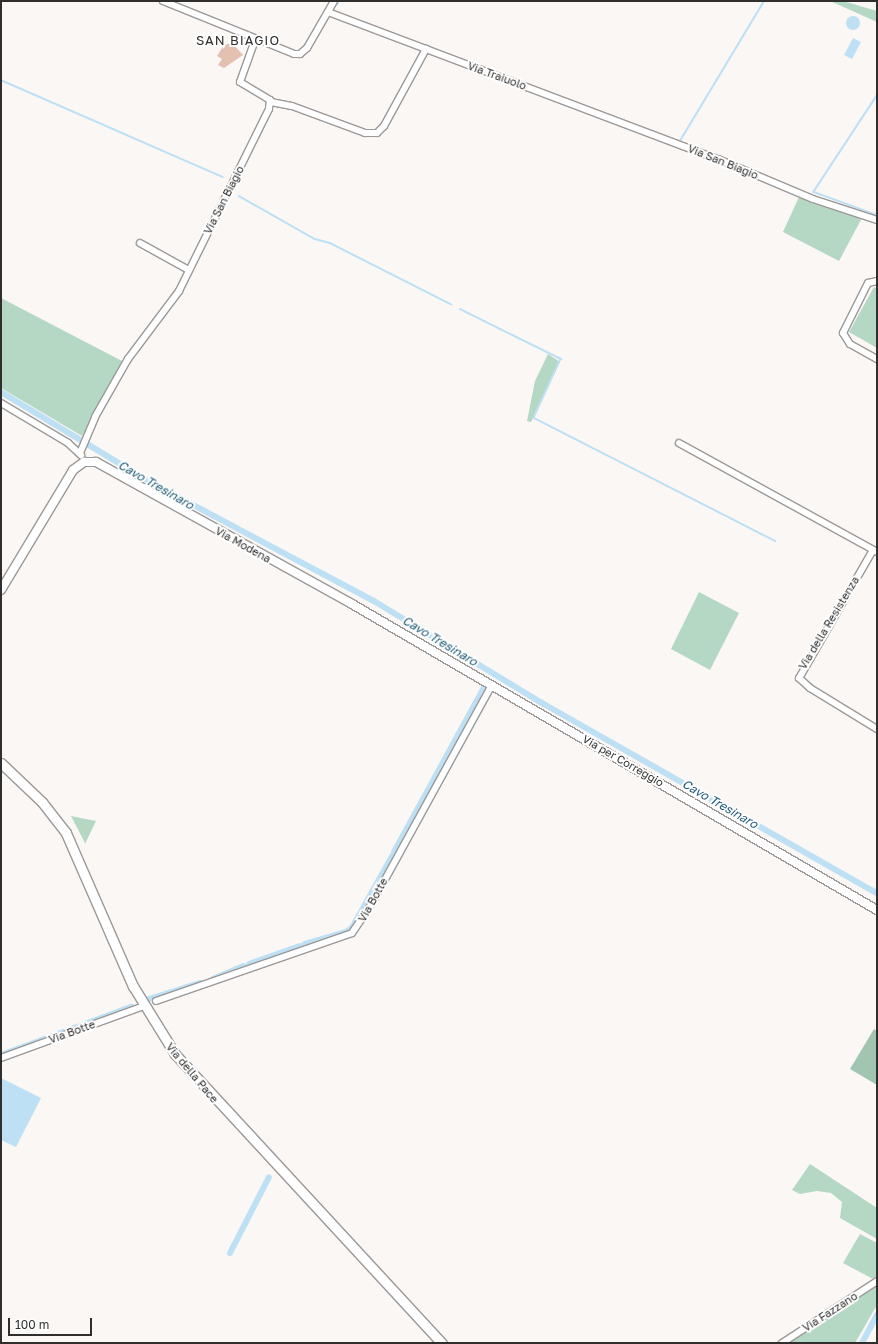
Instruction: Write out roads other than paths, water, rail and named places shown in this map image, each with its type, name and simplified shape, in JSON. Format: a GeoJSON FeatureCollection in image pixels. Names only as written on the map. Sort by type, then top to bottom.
{"type":"FeatureCollection","features":[{"type":"Feature","properties":{"kind":"main road","name":"Via della Pace"},"geometry":{"type":"LineString","coordinates":[[1,763],[42,802],[66,833],[144,1006],[192,1076],[442,1343]]}},
{"type":"Feature","properties":{"kind":"street"},"geometry":{"type":"LineString","coordinates":[[163,1],[255,40],[300,54],[307,48],[334,1]]}},
{"type":"Feature","properties":{"kind":"street","name":"Via Traiuolo"},"geometry":{"type":"LineString","coordinates":[[328,12],[569,102]]}},
{"type":"Feature","properties":{"kind":"street"},"geometry":{"type":"LineString","coordinates":[[255,40],[240,82],[271,102],[286,104],[364,133],[377,133],[384,126],[426,49]]}},
{"type":"Feature","properties":{"kind":"street","name":"Via San Biagio"},"geometry":{"type":"LineString","coordinates":[[81,451],[95,417],[128,358],[172,302],[271,102]]}},
{"type":"Feature","properties":{"kind":"street","name":"Via San Biagio"},"geometry":{"type":"LineString","coordinates":[[569,102],[809,197],[877,220]]}},
{"type":"Feature","properties":{"kind":"street"},"geometry":{"type":"LineString","coordinates":[[140,243],[189,270]]}},
{"type":"Feature","properties":{"kind":"street"},"geometry":{"type":"LineString","coordinates":[[877,281],[868,283],[842,333],[850,344],[877,360]]}},
{"type":"Feature","properties":{"kind":"street"},"geometry":{"type":"LineString","coordinates":[[1,403],[81,451],[84,462],[69,475],[1,590]]}},
{"type":"Feature","properties":{"kind":"street","name":"Via della Resistenza"},"geometry":{"type":"LineString","coordinates":[[679,443],[875,551],[798,678],[810,688],[877,729]]}},
{"type":"Feature","properties":{"kind":"street","name":"Via Modena"},"geometry":{"type":"LineString","coordinates":[[84,462],[103,465],[534,710]]}},
{"type":"Feature","properties":{"kind":"street","name":"Via Botte"},"geometry":{"type":"LineString","coordinates":[[156,1001],[352,933],[371,905],[492,685]]}},
{"type":"Feature","properties":{"kind":"street","name":"Via per Correggio"},"geometry":{"type":"LineString","coordinates":[[534,710],[877,910]]}},
{"type":"Feature","properties":{"kind":"street","name":"Via Botte"},"geometry":{"type":"LineString","coordinates":[[1,1058],[144,1006]]}},
{"type":"Feature","properties":{"kind":"street","name":"Via Fazzano"},"geometry":{"type":"LineString","coordinates":[[782,1343],[877,1281]]}},
{"type":"Feature","properties":{"kind":"water"},"geometry":{"type":"Polygon","coordinates":[[[853,16],[858,18],[860,23],[858,28],[853,30],[848,28],[846,23],[848,18],[853,16]]]}},
{"type":"Feature","properties":{"kind":"water"},"geometry":{"type":"Polygon","coordinates":[[[853,38],[861,42],[852,59],[844,55],[853,38]]]}},
{"type":"Feature","properties":{"kind":"water"},"geometry":{"type":"Polygon","coordinates":[[[1,1078],[41,1098],[16,1147],[1,1140],[1,1078]]]}},
{"type":"Feature","properties":{"kind":"waterway"},"geometry":{"type":"LineString","coordinates":[[337,5],[339,1]]}},
{"type":"Feature","properties":{"kind":"waterway"},"geometry":{"type":"LineString","coordinates":[[680,141],[764,1]]}},
{"type":"Feature","properties":{"kind":"waterway"},"geometry":{"type":"LineString","coordinates":[[1,80],[223,177]]}},
{"type":"Feature","properties":{"kind":"waterway"},"geometry":{"type":"LineString","coordinates":[[877,96],[814,192],[877,215]]}},
{"type":"Feature","properties":{"kind":"waterway"},"geometry":{"type":"LineString","coordinates":[[239,196],[315,239],[330,243],[451,304]]}},
{"type":"Feature","properties":{"kind":"waterway"},"geometry":{"type":"LineString","coordinates":[[460,309],[561,359],[534,418],[775,541]]}},
{"type":"Feature","properties":{"kind":"waterway","name":"Cavo Tresinaro"},"geometry":{"type":"LineString","coordinates":[[1,392],[150,482],[374,601],[542,703],[877,893]]}},
{"type":"Feature","properties":{"kind":"waterway"},"geometry":{"type":"LineString","coordinates":[[394,852],[485,686]]}},
{"type":"Feature","properties":{"kind":"waterway"},"geometry":{"type":"LineString","coordinates":[[305,944],[346,932],[352,928],[392,856]]}},
{"type":"Feature","properties":{"kind":"waterway"},"geometry":{"type":"LineString","coordinates":[[249,964],[300,946]]}},
{"type":"Feature","properties":{"kind":"waterway"},"geometry":{"type":"LineString","coordinates":[[213,979],[243,966]]}},
{"type":"Feature","properties":{"kind":"waterway"},"geometry":{"type":"LineString","coordinates":[[146,1000],[200,983]]}},
{"type":"Feature","properties":{"kind":"waterway"},"geometry":{"type":"LineString","coordinates":[[1,1055],[131,1007]]}},
{"type":"Feature","properties":{"kind":"waterway"},"geometry":{"type":"LineString","coordinates":[[230,1253],[269,1177]]}},
{"type":"Feature","properties":{"kind":"waterway"},"geometry":{"type":"LineString","coordinates":[[862,1343],[877,1315]]}},
{"type":"Feature","properties":{"kind":"district","name":"SAN BIAGIO"},"geometry":{"type":"Point","coordinates":[238,40]}}]}
